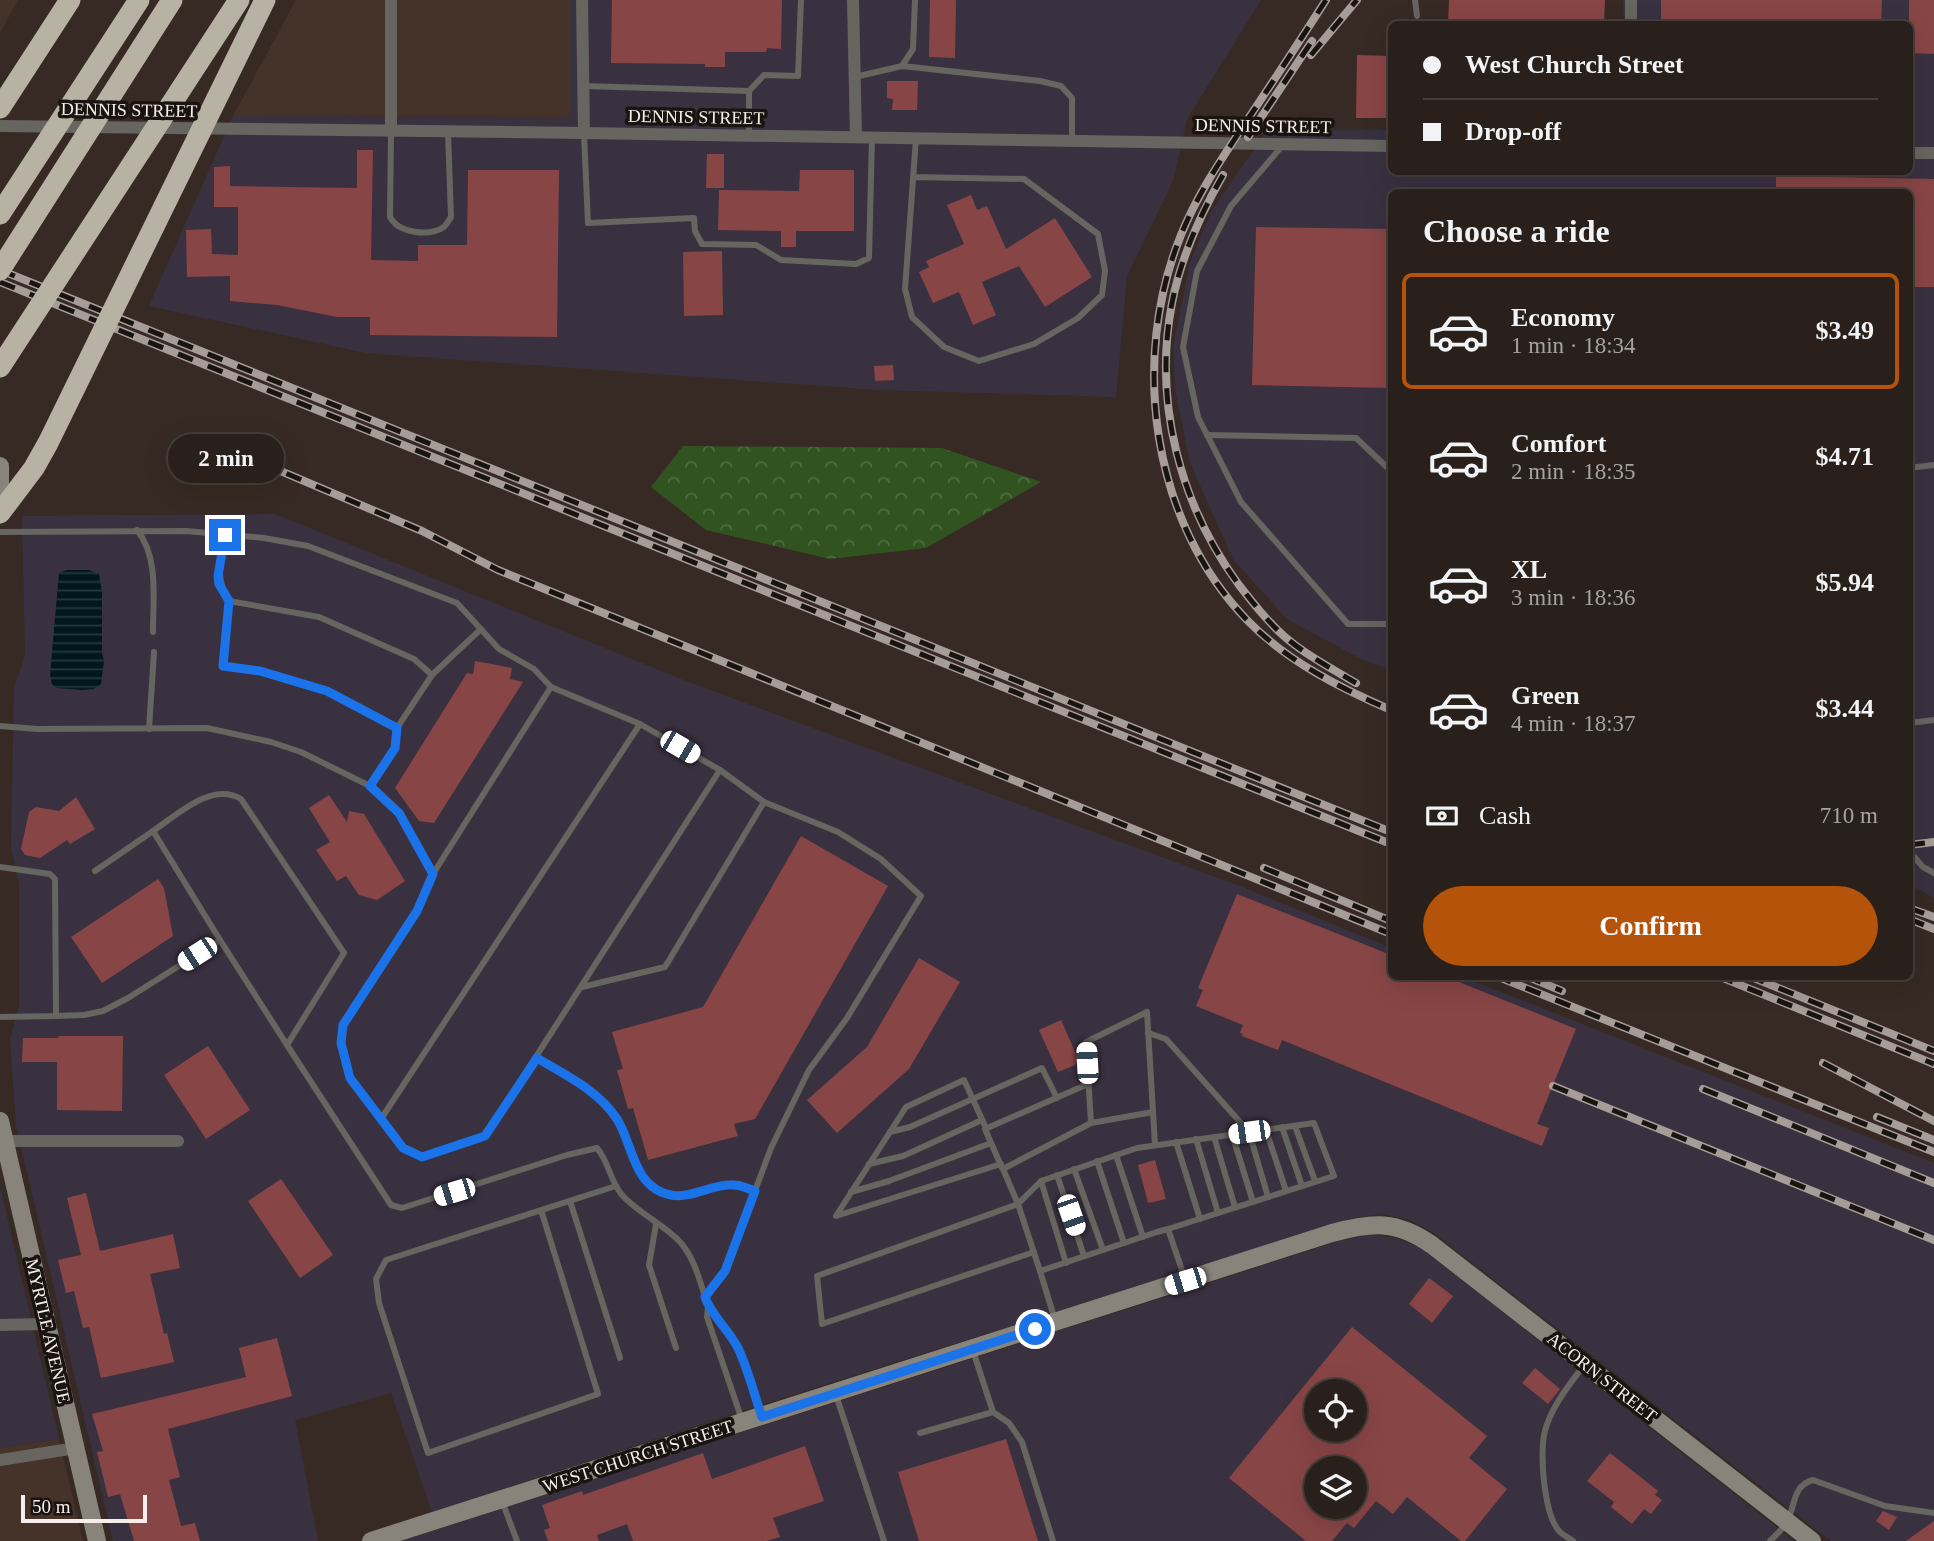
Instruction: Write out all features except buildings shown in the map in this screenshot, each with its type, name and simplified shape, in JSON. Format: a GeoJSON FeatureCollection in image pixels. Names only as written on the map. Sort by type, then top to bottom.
{"type":"FeatureCollection","features":[{"type":"Feature","properties":{"kind":"highway"},"geometry":{"type":"LineString","coordinates":[[0,108],[70,0]]}},
{"type":"Feature","properties":{"kind":"highway"},"geometry":{"type":"LineString","coordinates":[[0,214],[139,0]]}},
{"type":"Feature","properties":{"kind":"highway"},"geometry":{"type":"LineString","coordinates":[[0,270],[172,0]]}},
{"type":"Feature","properties":{"kind":"highway"},"geometry":{"type":"LineString","coordinates":[[0,367],[239,0]]}},
{"type":"Feature","properties":{"kind":"highway"},"geometry":{"type":"LineString","coordinates":[[0,513],[20,488],[48,443],[265,0]]}},
{"type":"Feature","properties":{"kind":"highway"},"geometry":{"type":"LineString","coordinates":[[0,103],[18,80]]}},
{"type":"Feature","properties":{"kind":"street"},"geometry":{"type":"LineString","coordinates":[[391,0],[391,131]]}},
{"type":"Feature","properties":{"kind":"street"},"geometry":{"type":"LineString","coordinates":[[582,0],[584,132]]}},
{"type":"Feature","properties":{"kind":"street"},"geometry":{"type":"LineString","coordinates":[[853,0],[856,137]]}},
{"type":"Feature","properties":{"kind":"street"},"geometry":{"type":"LineString","coordinates":[[1631,0],[1631,21]]}},
{"type":"Feature","properties":{"kind":"street","name":"DENNIS STREET"},"geometry":{"type":"LineString","coordinates":[[0,126],[584,132],[1388,146]]}},
{"type":"Feature","properties":{"kind":"street"},"geometry":{"type":"LineString","coordinates":[[1913,153],[1934,153]]}},
{"type":"Feature","properties":{"kind":"street"},"geometry":{"type":"LineString","coordinates":[[0,466],[0,502]]}},
{"type":"Feature","properties":{"kind":"street","name":"MYRTLE AVENUE"},"geometry":{"type":"LineString","coordinates":[[0,1121],[2,1141],[97,1541]]}},
{"type":"Feature","properties":{"kind":"street"},"geometry":{"type":"LineString","coordinates":[[2,1141],[178,1141]]}},
{"type":"Feature","properties":{"kind":"street","name":"WEST CHURCH STREET"},"geometry":{"type":"LineString","coordinates":[[371,1541],[1332,1233],[1371,1224],[1387,1224]]}},
{"type":"Feature","properties":{"kind":"street","name":"ACORN STREET"},"geometry":{"type":"LineString","coordinates":[[1387,1224],[1402,1228],[1432,1245],[1812,1541]]}},
{"type":"Feature","properties":{"kind":"street"},"geometry":{"type":"LineString","coordinates":[[0,1325],[46,1324]]}},
{"type":"Feature","properties":{"kind":"street"},"geometry":{"type":"LineString","coordinates":[[0,1460],[76,1448]]}},
{"type":"Feature","properties":{"kind":"lane"},"geometry":{"type":"LineString","coordinates":[[749,135],[749,91],[764,75],[798,76],[801,0]]}},
{"type":"Feature","properties":{"kind":"lane"},"geometry":{"type":"LineString","coordinates":[[902,66],[914,49],[915,0]]}},
{"type":"Feature","properties":{"kind":"lane"},"geometry":{"type":"LineString","coordinates":[[1415,0],[1417,16]]}},
{"type":"Feature","properties":{"kind":"lane"},"geometry":{"type":"LineString","coordinates":[[855,78],[902,66],[1040,81],[1061,86],[1072,98],[1072,141]]}},
{"type":"Feature","properties":{"kind":"lane"},"geometry":{"type":"LineString","coordinates":[[583,86],[749,91]]}},
{"type":"Feature","properties":{"kind":"lane"},"geometry":{"type":"LineString","coordinates":[[391,131],[390,217],[394,225],[404,230],[427,232],[443,227],[451,217],[447,132]]}},
{"type":"Feature","properties":{"kind":"lane"},"geometry":{"type":"LineString","coordinates":[[584,132],[588,223],[695,218],[695,231],[702,244],[756,245],[781,260],[856,264],[869,258],[872,137]]}},
{"type":"Feature","properties":{"kind":"lane"},"geometry":{"type":"LineString","coordinates":[[913,177],[1024,179],[1098,234],[1105,271],[1102,295],[1077,318],[1034,344],[979,361],[944,347],[912,317],[905,289],[913,177],[916,138]]}},
{"type":"Feature","properties":{"kind":"lane"},"geometry":{"type":"LineString","coordinates":[[1283,145],[1231,205],[1197,271],[1183,347],[1198,417],[1241,502],[1348,624],[1388,624]]}},
{"type":"Feature","properties":{"kind":"lane"},"geometry":{"type":"LineString","coordinates":[[1207,435],[1356,438],[1388,468]]}},
{"type":"Feature","properties":{"kind":"lane"},"geometry":{"type":"LineString","coordinates":[[1913,468],[1934,465]]}},
{"type":"Feature","properties":{"kind":"lane"},"geometry":{"type":"LineString","coordinates":[[136,530],[145,540],[151,558],[153,632]]}},
{"type":"Feature","properties":{"kind":"lane"},"geometry":{"type":"LineString","coordinates":[[0,532],[186,531],[264,538],[320,551],[457,603],[499,649],[534,669],[551,687],[640,724],[720,770],[764,802],[838,832],[881,859],[921,896],[847,1018],[809,1070],[771,1148],[725,1271],[705,1297]]}},
{"type":"Feature","properties":{"kind":"lane"},"geometry":{"type":"LineString","coordinates":[[225,535],[218,576],[219,584],[229,601],[223,666],[260,671],[327,691],[397,728]]}},
{"type":"Feature","properties":{"kind":"lane"},"geometry":{"type":"LineString","coordinates":[[229,601],[319,617],[414,659],[432,676]]}},
{"type":"Feature","properties":{"kind":"lane"},"geometry":{"type":"LineString","coordinates":[[370,786],[395,748],[397,728],[432,676],[481,629]]}},
{"type":"Feature","properties":{"kind":"lane"},"geometry":{"type":"LineString","coordinates":[[149,729],[154,652]]}},
{"type":"Feature","properties":{"kind":"lane"},"geometry":{"type":"LineString","coordinates":[[551,687],[433,874],[417,911],[343,1025],[341,1043],[350,1078],[403,1148],[422,1157],[485,1136],[720,770]]}},
{"type":"Feature","properties":{"kind":"lane"},"geometry":{"type":"LineString","coordinates":[[1913,723],[1934,720]]}},
{"type":"Feature","properties":{"kind":"lane"},"geometry":{"type":"LineString","coordinates":[[382,1119],[640,724]]}},
{"type":"Feature","properties":{"kind":"lane"},"geometry":{"type":"LineString","coordinates":[[0,726],[207,728],[301,751],[370,786],[399,813],[433,874]]}},
{"type":"Feature","properties":{"kind":"lane"},"geometry":{"type":"LineString","coordinates":[[95,871],[203,798],[231,793],[248,807],[344,953],[287,1045]]}},
{"type":"Feature","properties":{"kind":"lane"},"geometry":{"type":"LineString","coordinates":[[581,987],[666,967],[764,802]]}},
{"type":"Feature","properties":{"kind":"lane"},"geometry":{"type":"LineString","coordinates":[[153,831],[391,1205],[402,1208],[567,1155],[597,1148],[605,1158],[616,1186],[640,1212],[679,1241],[693,1259],[708,1307],[707,1317],[743,1423]]}},
{"type":"Feature","properties":{"kind":"lane"},"geometry":{"type":"LineString","coordinates":[[1913,856],[1923,867],[1934,873]]}},
{"type":"Feature","properties":{"kind":"lane"},"geometry":{"type":"LineString","coordinates":[[0,867],[50,874],[55,878],[57,1016]]}},
{"type":"Feature","properties":{"kind":"lane"},"geometry":{"type":"LineString","coordinates":[[0,1017],[84,1015],[103,1011],[220,940]]}},
{"type":"Feature","properties":{"kind":"lane"},"geometry":{"type":"LineString","coordinates":[[1091,1123],[1086,1042],[1147,1012],[1155,1145]]}},
{"type":"Feature","properties":{"kind":"lane"},"geometry":{"type":"LineString","coordinates":[[1148,1033],[1166,1039],[1249,1132],[1268,1197]]}},
{"type":"Feature","properties":{"kind":"lane"},"geometry":{"type":"LineString","coordinates":[[537,1058],[597,1094],[618,1121],[641,1175],[654,1187],[671,1195],[733,1185],[755,1191]]}},
{"type":"Feature","properties":{"kind":"lane"},"geometry":{"type":"LineString","coordinates":[[889,1132],[910,1127],[1042,1068],[1056,1098]]}},
{"type":"Feature","properties":{"kind":"lane"},"geometry":{"type":"LineString","coordinates":[[1055,1322],[1018,1204],[1002,1166],[991,1143],[986,1128],[964,1080],[906,1107],[836,1216],[1002,1166],[1091,1123],[1153,1112]]}},
{"type":"Feature","properties":{"kind":"lane"},"geometry":{"type":"LineString","coordinates":[[986,1128],[1088,1083]]}},
{"type":"Feature","properties":{"kind":"lane"},"geometry":{"type":"LineString","coordinates":[[869,1164],[903,1156],[982,1120]]}},
{"type":"Feature","properties":{"kind":"lane"},"geometry":{"type":"LineString","coordinates":[[1034,1252],[822,1324],[817,1276],[1018,1204],[1041,1181],[1137,1148],[1314,1123],[1334,1175],[1040,1271]]}},
{"type":"Feature","properties":{"kind":"lane"},"geometry":{"type":"LineString","coordinates":[[1295,1126],[1315,1181]]}},
{"type":"Feature","properties":{"kind":"lane"},"geometry":{"type":"LineString","coordinates":[[1282,1127],[1301,1186]]}},
{"type":"Feature","properties":{"kind":"lane"},"geometry":{"type":"LineString","coordinates":[[1266,1129],[1286,1191]]}},
{"type":"Feature","properties":{"kind":"lane"},"geometry":{"type":"LineString","coordinates":[[1232,1134],[1253,1202]]}},
{"type":"Feature","properties":{"kind":"lane"},"geometry":{"type":"LineString","coordinates":[[1214,1137],[1235,1207]]}},
{"type":"Feature","properties":{"kind":"lane"},"geometry":{"type":"LineString","coordinates":[[1196,1139],[1218,1213]]}},
{"type":"Feature","properties":{"kind":"lane"},"geometry":{"type":"LineString","coordinates":[[1176,1142],[1200,1219]]}},
{"type":"Feature","properties":{"kind":"lane"},"geometry":{"type":"LineString","coordinates":[[851,1192],[889,1181],[991,1143]]}},
{"type":"Feature","properties":{"kind":"lane"},"geometry":{"type":"LineString","coordinates":[[1116,1155],[1143,1237]]}},
{"type":"Feature","properties":{"kind":"lane"},"geometry":{"type":"LineString","coordinates":[[1097,1161],[1124,1243]]}},
{"type":"Feature","properties":{"kind":"lane"},"geometry":{"type":"LineString","coordinates":[[1074,1169],[1103,1250]]}},
{"type":"Feature","properties":{"kind":"lane"},"geometry":{"type":"LineString","coordinates":[[1057,1175],[1084,1256]]}},
{"type":"Feature","properties":{"kind":"lane"},"geometry":{"type":"LineString","coordinates":[[1041,1181],[1066,1262]]}},
{"type":"Feature","properties":{"kind":"lane"},"geometry":{"type":"LineString","coordinates":[[541,1210],[598,1394],[428,1453],[379,1303],[376,1279],[386,1260],[541,1210],[570,1201],[616,1186]]}},
{"type":"Feature","properties":{"kind":"lane"},"geometry":{"type":"LineString","coordinates":[[570,1201],[620,1358]]}},
{"type":"Feature","properties":{"kind":"lane"},"geometry":{"type":"LineString","coordinates":[[656,1224],[649,1265],[676,1348]]}},
{"type":"Feature","properties":{"kind":"lane"},"geometry":{"type":"LineString","coordinates":[[1168,1229],[1185,1281]]}},
{"type":"Feature","properties":{"kind":"lane"},"geometry":{"type":"LineString","coordinates":[[708,1307],[719,1317],[738,1348],[762,1417]]}},
{"type":"Feature","properties":{"kind":"lane"},"geometry":{"type":"LineString","coordinates":[[972,1349],[993,1412],[1009,1423],[1022,1442],[1053,1541]]}},
{"type":"Feature","properties":{"kind":"lane"},"geometry":{"type":"LineString","coordinates":[[1573,1541],[1558,1531],[1546,1499],[1542,1454],[1545,1430],[1559,1402],[1585,1364]]}},
{"type":"Feature","properties":{"kind":"lane"},"geometry":{"type":"LineString","coordinates":[[835,1393],[884,1541]]}},
{"type":"Feature","properties":{"kind":"lane"},"geometry":{"type":"LineString","coordinates":[[920,1433],[993,1412]]}},
{"type":"Feature","properties":{"kind":"lane"},"geometry":{"type":"LineString","coordinates":[[1770,1541],[1787,1522],[1794,1497],[1800,1488],[1813,1480],[1885,1506],[1934,1513]]}},
{"type":"Feature","properties":{"kind":"lane"},"geometry":{"type":"LineString","coordinates":[[502,1500],[517,1541]]}},
{"type":"Feature","properties":{"kind":"shaded area"},"geometry":{"type":"Polygon","coordinates":[[[0,0],[18,0],[0,33],[0,0]]]}},
{"type":"Feature","properties":{"kind":"shaded area"},"geometry":{"type":"Polygon","coordinates":[[[296,0],[569,0],[570,117],[233,116],[296,0]]]}},
{"type":"Feature","properties":{"kind":"shaded area"},"geometry":{"type":"Polygon","coordinates":[[[569,0],[1261,0],[1187,119],[1173,181],[1127,276],[1116,397],[879,390],[366,353],[149,306],[233,116],[569,117],[569,0]]]}},
{"type":"Feature","properties":{"kind":"shaded area"},"geometry":{"type":"Polygon","coordinates":[[[1623,0],[1934,0],[1934,898],[1913,886],[1913,189],[1388,189],[1388,669],[1361,659],[1287,619],[1233,559],[1190,463],[1175,388],[1173,347],[1190,262],[1211,212],[1268,129],[1388,130],[1388,175],[1913,175],[1913,21],[1624,21],[1623,0]]]}},
{"type":"Feature","properties":{"kind":"shaded area"},"geometry":{"type":"Polygon","coordinates":[[[275,514],[686,681],[1237,885],[1388,947],[1388,980],[1471,980],[1934,1163],[1934,1541],[1831,1541],[1434,1233],[1408,1219],[1382,1214],[1353,1218],[732,1414],[432,1512],[391,1393],[295,1420],[318,1541],[113,1541],[16,1125],[10,1040],[19,1006],[19,885],[11,847],[14,688],[25,656],[22,516],[275,514]]]}},
{"type":"Feature","properties":{"kind":"shaded area"},"geometry":{"type":"Polygon","coordinates":[[[0,1186],[59,1439],[0,1448],[0,1186]]]}},
{"type":"Feature","properties":{"kind":"shaded area"},"geometry":{"type":"Polygon","coordinates":[[[1369,1235],[1395,1238],[1421,1248],[1794,1541],[402,1541],[1343,1240],[1369,1235]]]}},
{"type":"Feature","properties":{"kind":"shaded area"},"geometry":{"type":"Polygon","coordinates":[[[59,1439],[83,1541],[0,1541],[0,1448],[59,1439]]]}},
{"type":"Feature","properties":{"kind":"green space"},"geometry":{"type":"Polygon","coordinates":[[[683,446],[942,448],[1041,482],[926,548],[830,559],[706,530],[651,487],[683,446]]]}},
{"type":"Feature","properties":{"kind":"water"},"geometry":{"type":"Polygon","coordinates":[[[66,570],[89,570],[99,574],[104,661],[101,684],[94,689],[56,688],[52,684],[50,675],[59,573],[66,570]]]}},
{"type":"Feature","properties":{"kind":"railway"},"geometry":{"type":"LineString","coordinates":[[1326,0],[1222,159],[1188,219],[1165,283],[1156,334],[1154,386],[1159,438],[1171,488],[1189,536],[1215,581],[1248,621],[1280,649],[1334,683],[1388,709]]}},
{"type":"Feature","properties":{"kind":"railway"},"geometry":{"type":"LineString","coordinates":[[1311,55],[1357,0]]}},
{"type":"Feature","properties":{"kind":"railway"},"geometry":{"type":"LineString","coordinates":[[1248,137],[1312,41]]}},
{"type":"Feature","properties":{"kind":"railway"},"geometry":{"type":"LineString","coordinates":[[1223,175],[1192,237],[1172,303],[1166,378],[1176,451],[1201,521],[1218,554],[1239,585],[1285,637],[1310,656],[1356,683]]}},
{"type":"Feature","properties":{"kind":"railway"},"geometry":{"type":"LineString","coordinates":[[0,270],[1388,831]]}},
{"type":"Feature","properties":{"kind":"railway"},"geometry":{"type":"LineString","coordinates":[[0,282],[1388,843]]}},
{"type":"Feature","properties":{"kind":"railway"},"geometry":{"type":"LineString","coordinates":[[257,461],[422,531],[498,570],[1388,933]]}},
{"type":"Feature","properties":{"kind":"railway"},"geometry":{"type":"LineString","coordinates":[[1913,845],[1934,842]]}},
{"type":"Feature","properties":{"kind":"railway"},"geometry":{"type":"LineString","coordinates":[[1264,868],[1388,920]]}},
{"type":"Feature","properties":{"kind":"railway"},"geometry":{"type":"LineString","coordinates":[[1913,909],[1934,917]]}},
{"type":"Feature","properties":{"kind":"railway"},"geometry":{"type":"LineString","coordinates":[[1913,921],[1934,929]]}},
{"type":"Feature","properties":{"kind":"railway"},"geometry":{"type":"LineString","coordinates":[[1506,980],[1934,1152]]}},
{"type":"Feature","properties":{"kind":"railway"},"geometry":{"type":"LineString","coordinates":[[1536,980],[1562,991]]}},
{"type":"Feature","properties":{"kind":"railway"},"geometry":{"type":"LineString","coordinates":[[1728,980],[1934,1064]]}},
{"type":"Feature","properties":{"kind":"railway"},"geometry":{"type":"LineString","coordinates":[[1759,980],[1934,1051]]}},
{"type":"Feature","properties":{"kind":"railway"},"geometry":{"type":"LineString","coordinates":[[1823,1063],[1934,1121]]}},
{"type":"Feature","properties":{"kind":"railway"},"geometry":{"type":"LineString","coordinates":[[1553,1086],[1934,1240]]}},
{"type":"Feature","properties":{"kind":"railway"},"geometry":{"type":"LineString","coordinates":[[1703,1089],[1934,1183]]}},
{"type":"Feature","properties":{"kind":"railway"},"geometry":{"type":"LineString","coordinates":[[1877,1117],[1934,1140]]}},
{"type":"Feature","properties":{"kind":"route"},"geometry":{"type":"LineString","coordinates":[[225,535],[218,576],[219,584],[229,601],[223,666],[260,671],[327,691],[397,728],[395,748],[370,786],[399,813],[433,874],[417,911],[343,1025],[341,1043],[350,1078],[403,1148],[422,1157],[485,1136],[537,1058],[597,1094],[618,1121],[641,1175],[654,1187],[671,1195],[733,1185],[755,1191],[725,1271],[705,1297],[708,1307],[719,1317],[738,1348],[762,1417],[1035,1329]]}}]}
